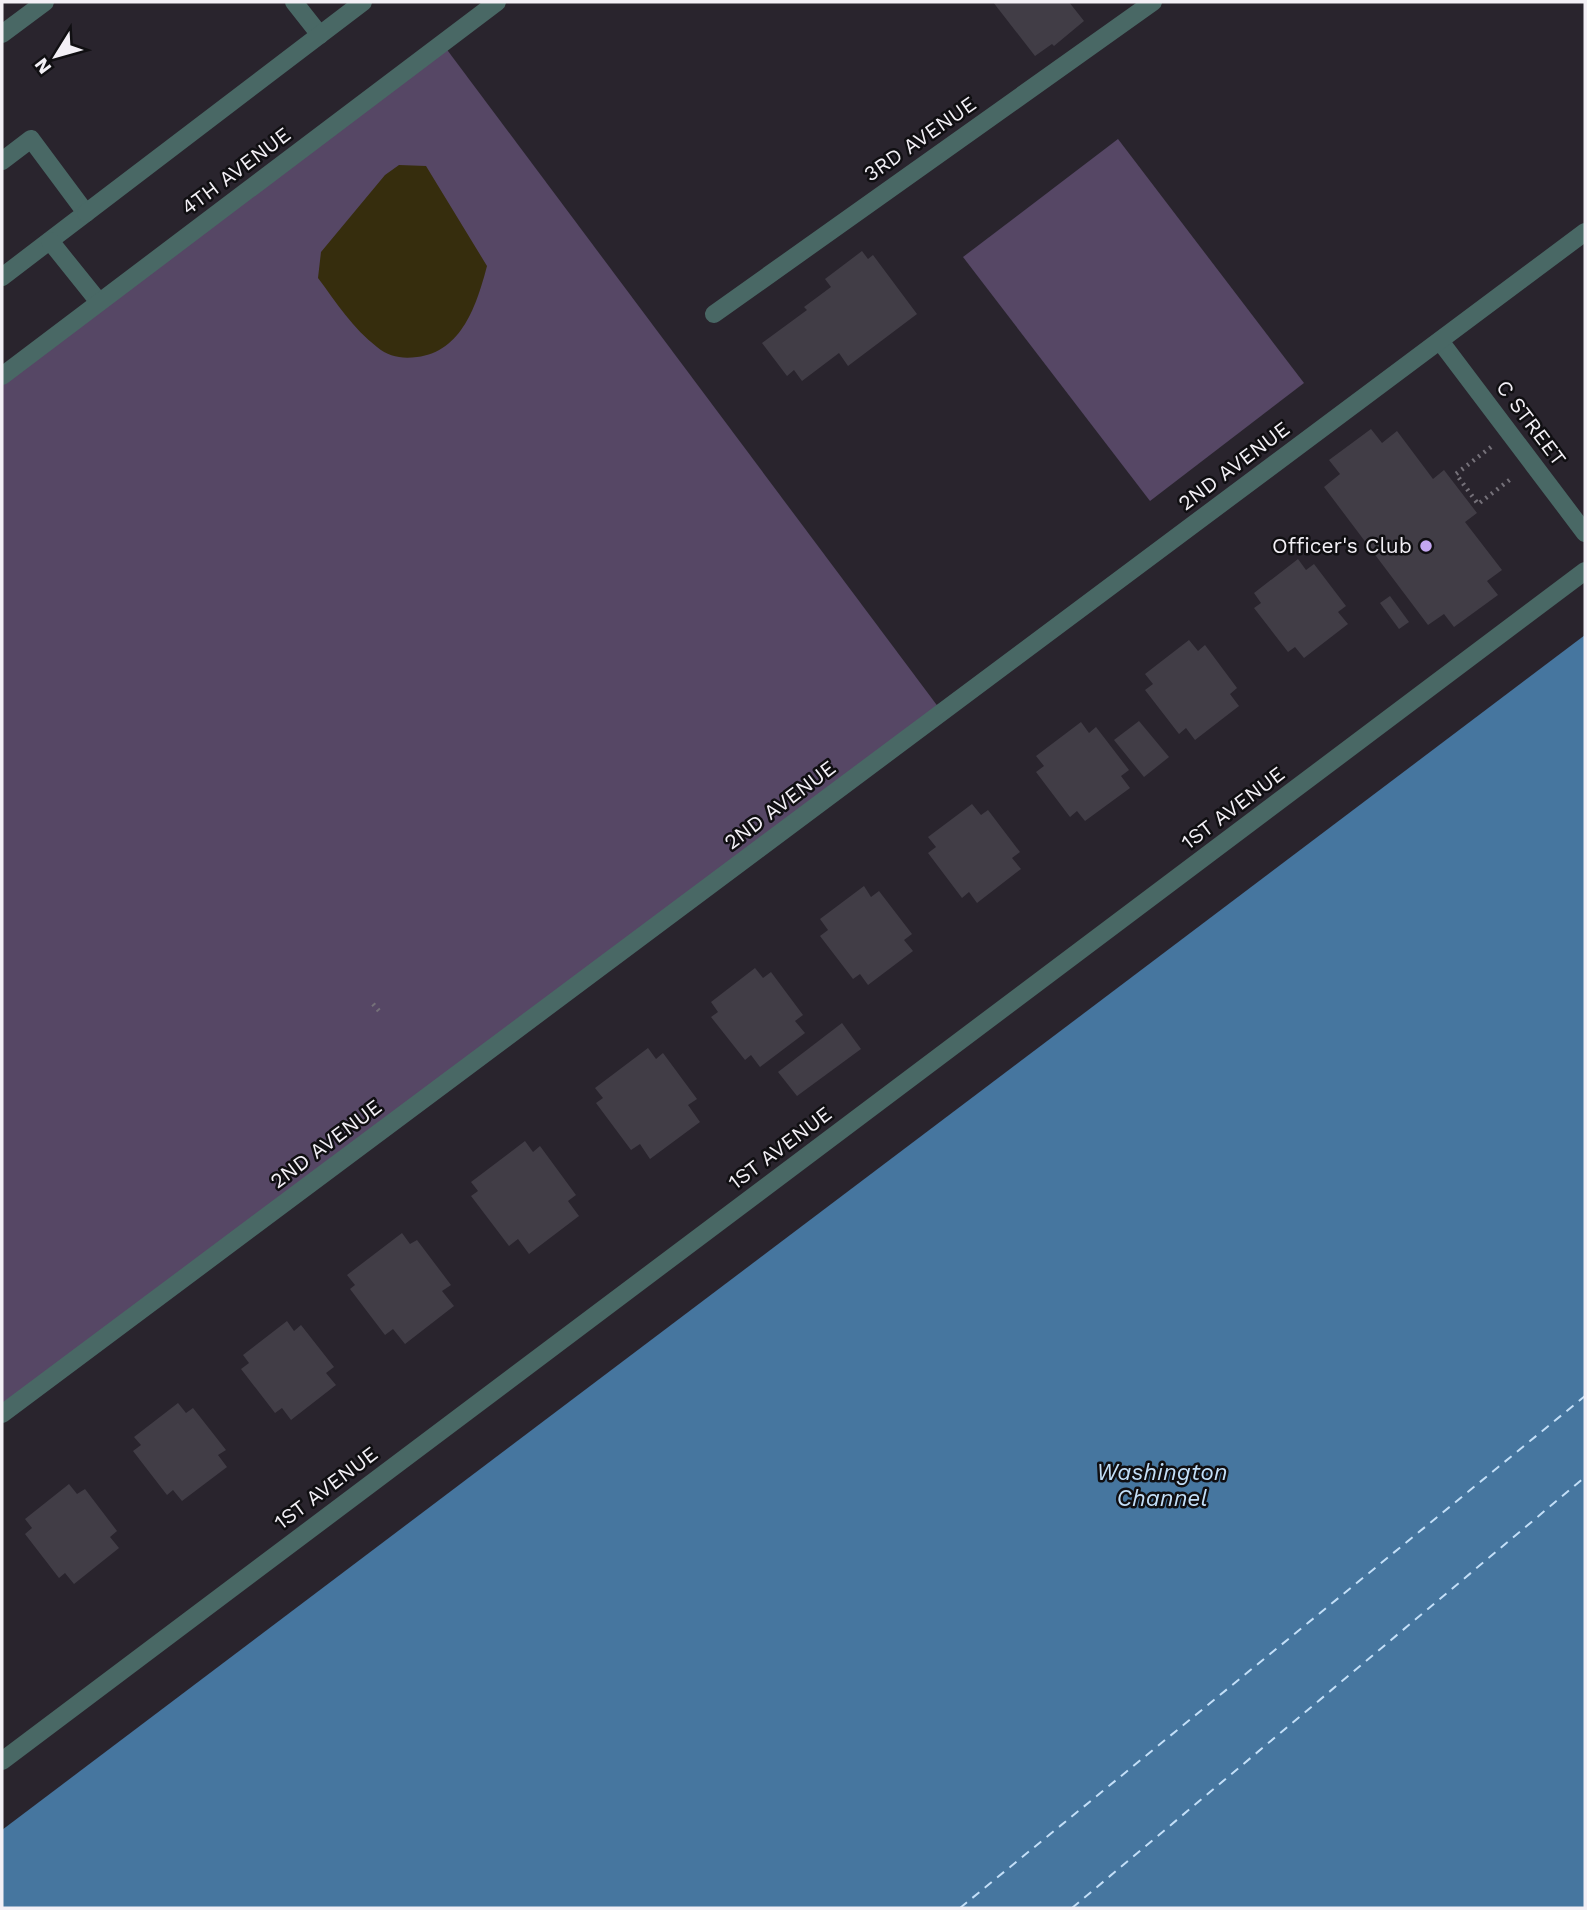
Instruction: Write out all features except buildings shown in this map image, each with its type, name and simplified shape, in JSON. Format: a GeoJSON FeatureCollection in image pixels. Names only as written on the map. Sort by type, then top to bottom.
{"type":"FeatureCollection","features":[{"type":"Feature","properties":{"kind":"lane"},"geometry":{"type":"LineString","coordinates":[[2,34],[45,2]]}},
{"type":"Feature","properties":{"kind":"lane"},"geometry":{"type":"LineString","coordinates":[[294,2],[320,35]]}},
{"type":"Feature","properties":{"kind":"lane"},"geometry":{"type":"LineString","coordinates":[[2,277],[363,2]]}},
{"type":"Feature","properties":{"kind":"lane","name":"4TH AVENUE"},"geometry":{"type":"LineString","coordinates":[[2,376],[497,2]]}},
{"type":"Feature","properties":{"kind":"lane","name":"3RD AVENUE"},"geometry":{"type":"LineString","coordinates":[[714,314],[1153,2]]}},
{"type":"Feature","properties":{"kind":"lane"},"geometry":{"type":"LineString","coordinates":[[2,161],[31,139],[86,213]]}},
{"type":"Feature","properties":{"kind":"lane","name":"2ND AVENUE"},"geometry":{"type":"LineString","coordinates":[[2,1414],[1585,232]]}},
{"type":"Feature","properties":{"kind":"lane"},"geometry":{"type":"LineString","coordinates":[[50,241],[99,302]]}},
{"type":"Feature","properties":{"kind":"lane","name":"C STREET"},"geometry":{"type":"LineString","coordinates":[[1440,341],[1585,533]]}},
{"type":"Feature","properties":{"kind":"lane","name":"1ST AVENUE"},"geometry":{"type":"LineString","coordinates":[[2,1761],[1585,571]]}},
{"type":"Feature","properties":{"kind":"path"},"geometry":{"type":"LineString","coordinates":[[1510,433],[1456,474],[1467,490],[1478,504],[1532,463]]}},
{"type":"Feature","properties":{"kind":"path"},"geometry":{"type":"LineString","coordinates":[[373,1004],[379,1011]]}},
{"type":"Feature","properties":{"kind":"shaded area"},"geometry":{"type":"Polygon","coordinates":[[[442,43],[942,712],[2,1414],[2,376],[442,43]]]}},
{"type":"Feature","properties":{"kind":"shaded area"},"geometry":{"type":"Polygon","coordinates":[[[1118,139],[1304,383],[1150,501],[963,257],[1118,139]]]}},
{"type":"Feature","properties":{"kind":"sand"},"geometry":{"type":"Polygon","coordinates":[[[399,165],[426,166],[487,266],[472,310],[456,336],[433,353],[411,358],[391,355],[368,340],[345,315],[318,278],[321,252],[385,175],[399,165]]]}},
{"type":"Feature","properties":{"kind":"water","name":"Washington Channel"},"geometry":{"type":"Polygon","coordinates":[[[1585,635],[1585,1908],[2,1908],[2,1830],[1585,635]]]}},
{"type":"Feature","properties":{"kind":"ferry route"},"geometry":{"type":"LineString","coordinates":[[960,1908],[1585,1396]]}},
{"type":"Feature","properties":{"kind":"ferry route"},"geometry":{"type":"LineString","coordinates":[[1072,1908],[1585,1477]]}},
{"type":"Feature","properties":{"kind":"place","name":"Officer's Club"},"geometry":{"type":"Point","coordinates":[1426,546]}}]}
